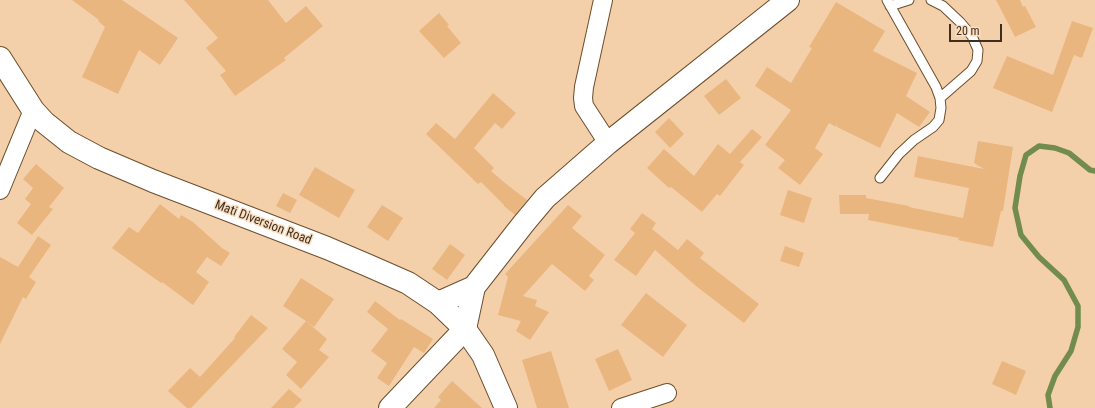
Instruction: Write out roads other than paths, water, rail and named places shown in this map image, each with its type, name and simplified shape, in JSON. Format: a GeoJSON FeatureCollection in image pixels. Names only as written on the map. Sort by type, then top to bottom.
{"type":"FeatureCollection","features":[{"type":"Feature","properties":{"kind":"main road"},"geometry":{"type":"LineString","coordinates":[[390,408],[465,329],[474,287],[524,223],[546,198],[608,143],[788,0]]}},
{"type":"Feature","properties":{"kind":"main road","name":"Mati Diversion Road"},"geometry":{"type":"LineString","coordinates":[[0,58],[33,110],[44,122],[69,142],[99,158],[153,181],[334,251],[408,283],[438,303],[465,329],[483,355],[506,408]]}},
{"type":"Feature","properties":{"kind":"main road"},"geometry":{"type":"LineString","coordinates":[[438,303],[474,287]]}},
{"type":"Feature","properties":{"kind":"street"},"geometry":{"type":"LineString","coordinates":[[603,0],[583,98],[584,106],[608,143]]}},
{"type":"Feature","properties":{"kind":"street"},"geometry":{"type":"LineString","coordinates":[[0,190],[33,110]]}},
{"type":"Feature","properties":{"kind":"street"},"geometry":{"type":"LineString","coordinates":[[621,408],[668,393]]}},
{"type":"Feature","properties":{"kind":"lane"},"geometry":{"type":"LineString","coordinates":[[880,178],[898,154],[914,140],[933,128],[939,120],[941,108],[940,98],[926,67],[889,3],[909,0]]}},
{"type":"Feature","properties":{"kind":"lane"},"geometry":{"type":"LineString","coordinates":[[930,0],[943,6],[960,22],[972,36],[978,50],[977,61],[971,71],[940,98]]}},
{"type":"Feature","properties":{"kind":"waterway"},"geometry":{"type":"LineString","coordinates":[[1050,408],[1048,395],[1055,376],[1071,351],[1078,327],[1078,306],[1064,280],[1039,257],[1021,235],[1015,208],[1020,176],[1026,155],[1039,146],[1055,148],[1069,153],[1090,170],[1095,171]]}}]}
